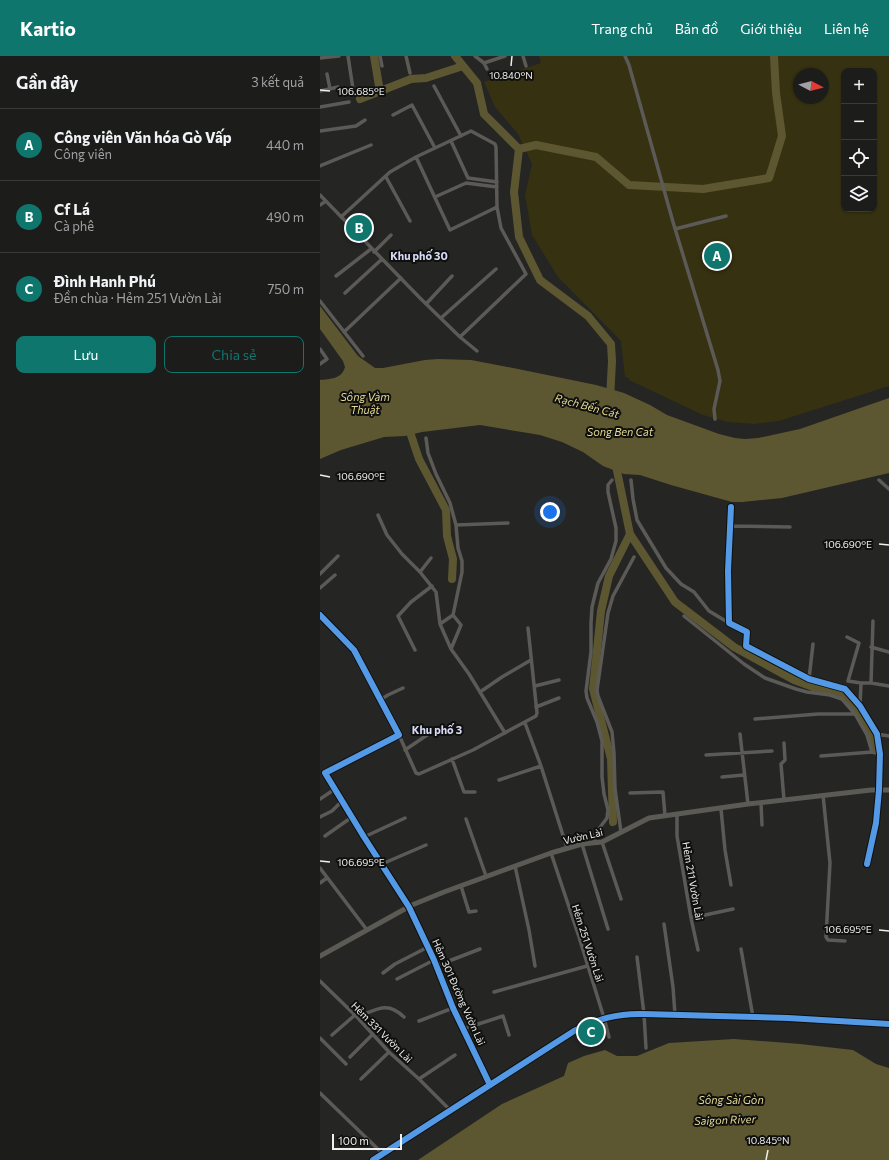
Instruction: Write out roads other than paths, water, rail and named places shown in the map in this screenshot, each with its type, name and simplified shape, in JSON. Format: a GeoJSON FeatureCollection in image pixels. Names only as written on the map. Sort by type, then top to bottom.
{"type":"FeatureCollection","features":[{"type":"Feature","properties":{"kind":"main road","name":"Vườn Lài"},"geometry":{"type":"LineString","coordinates":[[320,956],[409,907],[486,876],[551,853],[582,844],[602,842],[613,838],[621,832],[649,818],[823,795],[889,790]]}},
{"type":"Feature","properties":{"kind":"street"},"geometry":{"type":"LineString","coordinates":[[320,58],[339,56]]}},
{"type":"Feature","properties":{"kind":"street"},"geometry":{"type":"LineString","coordinates":[[348,56],[353,88]]}},
{"type":"Feature","properties":{"kind":"street"},"geometry":{"type":"LineString","coordinates":[[380,56],[382,66]]}},
{"type":"Feature","properties":{"kind":"street"},"geometry":{"type":"LineString","coordinates":[[406,56],[410,73]]}},
{"type":"Feature","properties":{"kind":"street"},"geometry":{"type":"LineString","coordinates":[[476,56],[487,68]]}},
{"type":"Feature","properties":{"kind":"street"},"geometry":{"type":"LineString","coordinates":[[484,63],[505,56]]}},
{"type":"Feature","properties":{"kind":"street"},"geometry":{"type":"LineString","coordinates":[[523,56],[526,66]]}},
{"type":"Feature","properties":{"kind":"street"},"geometry":{"type":"LineString","coordinates":[[625,56],[629,65],[675,229],[718,370],[720,381],[714,409],[715,419]]}},
{"type":"Feature","properties":{"kind":"street"},"geometry":{"type":"LineString","coordinates":[[327,74],[330,89]]}},
{"type":"Feature","properties":{"kind":"street"},"geometry":{"type":"LineString","coordinates":[[434,86],[461,136]]}},
{"type":"Feature","properties":{"kind":"street"},"geometry":{"type":"LineString","coordinates":[[320,91],[338,87]]}},
{"type":"Feature","properties":{"kind":"street"},"geometry":{"type":"LineString","coordinates":[[320,107],[349,102]]}},
{"type":"Feature","properties":{"kind":"street"},"geometry":{"type":"LineString","coordinates":[[393,114],[412,105],[435,148]]}},
{"type":"Feature","properties":{"kind":"street"},"geometry":{"type":"LineString","coordinates":[[320,131],[356,126],[365,120]]}},
{"type":"Feature","properties":{"kind":"street"},"geometry":{"type":"LineString","coordinates":[[341,217],[390,172],[416,157],[471,131],[495,144],[497,207],[501,228],[526,273],[525,276],[460,337]]}},
{"type":"Feature","properties":{"kind":"street"},"geometry":{"type":"LineString","coordinates":[[451,141],[468,178],[466,183]]}},
{"type":"Feature","properties":{"kind":"street"},"geometry":{"type":"LineString","coordinates":[[320,166],[371,145]]}},
{"type":"Feature","properties":{"kind":"street"},"geometry":{"type":"LineString","coordinates":[[416,157],[450,230],[497,207]]}},
{"type":"Feature","properties":{"kind":"street"},"geometry":{"type":"LineString","coordinates":[[386,177],[410,221]]}},
{"type":"Feature","properties":{"kind":"street"},"geometry":{"type":"LineString","coordinates":[[468,178],[497,182]]}},
{"type":"Feature","properties":{"kind":"street"},"geometry":{"type":"LineString","coordinates":[[435,197],[466,183],[497,187]]}},
{"type":"Feature","properties":{"kind":"street"},"geometry":{"type":"LineString","coordinates":[[320,194],[371,249],[460,337],[477,351]]}},
{"type":"Feature","properties":{"kind":"street"},"geometry":{"type":"LineString","coordinates":[[320,205],[326,201]]}},
{"type":"Feature","properties":{"kind":"street"},"geometry":{"type":"LineString","coordinates":[[675,229],[726,216]]}},
{"type":"Feature","properties":{"kind":"street"},"geometry":{"type":"LineString","coordinates":[[374,252],[391,235]]}},
{"type":"Feature","properties":{"kind":"street"},"geometry":{"type":"LineString","coordinates":[[336,276],[371,249]]}},
{"type":"Feature","properties":{"kind":"street"},"geometry":{"type":"LineString","coordinates":[[345,293],[382,259]]}},
{"type":"Feature","properties":{"kind":"street"},"geometry":{"type":"LineString","coordinates":[[441,318],[496,270]]}},
{"type":"Feature","properties":{"kind":"street"},"geometry":{"type":"LineString","coordinates":[[426,304],[452,276]]}},
{"type":"Feature","properties":{"kind":"street"},"geometry":{"type":"LineString","coordinates":[[344,332],[401,278]]}},
{"type":"Feature","properties":{"kind":"street"},"geometry":{"type":"LineString","coordinates":[[320,301],[363,356]]}},
{"type":"Feature","properties":{"kind":"street"},"geometry":{"type":"LineString","coordinates":[[320,349],[327,359],[320,364]]}},
{"type":"Feature","properties":{"kind":"street"},"geometry":{"type":"LineString","coordinates":[[426,438],[428,453],[450,503],[456,525],[458,548],[462,561],[462,572],[453,615],[440,624]]}},
{"type":"Feature","properties":{"kind":"street"},"geometry":{"type":"LineString","coordinates":[[594,843],[595,834],[607,818],[608,810],[602,777],[602,741],[586,691],[591,652],[592,606],[598,583],[611,559],[616,541],[616,528],[608,492],[608,486],[612,480]]}},
{"type":"Feature","properties":{"kind":"street"},"geometry":{"type":"LineString","coordinates":[[631,480],[632,499],[637,520],[666,568],[681,584],[694,592],[709,610],[746,632],[746,646],[809,679],[845,689],[860,706],[877,734],[880,754],[876,823],[867,864]]}},
{"type":"Feature","properties":{"kind":"street"},"geometry":{"type":"LineString","coordinates":[[879,480],[889,489]]}},
{"type":"Feature","properties":{"kind":"street"},"geometry":{"type":"LineString","coordinates":[[729,623],[728,570],[731,506]]}},
{"type":"Feature","properties":{"kind":"street"},"geometry":{"type":"LineString","coordinates":[[378,515],[387,535],[436,592],[440,624],[450,649],[469,674],[505,733]]}},
{"type":"Feature","properties":{"kind":"street"},"geometry":{"type":"LineString","coordinates":[[456,525],[508,523]]}},
{"type":"Feature","properties":{"kind":"street"},"geometry":{"type":"LineString","coordinates":[[730,526],[790,526]]}},
{"type":"Feature","properties":{"kind":"street"},"geometry":{"type":"LineString","coordinates":[[320,574],[338,556]]}},
{"type":"Feature","properties":{"kind":"street"},"geometry":{"type":"LineString","coordinates":[[621,832],[615,789],[612,732],[598,696],[598,690],[602,666],[605,629],[612,602],[618,585],[634,557]]}},
{"type":"Feature","properties":{"kind":"street"},"geometry":{"type":"LineString","coordinates":[[420,572],[431,558]]}},
{"type":"Feature","properties":{"kind":"street"},"geometry":{"type":"LineString","coordinates":[[320,588],[335,575]]}},
{"type":"Feature","properties":{"kind":"street"},"geometry":{"type":"LineString","coordinates":[[415,650],[398,616],[411,602],[432,586]]}},
{"type":"Feature","properties":{"kind":"street"},"geometry":{"type":"LineString","coordinates":[[450,649],[461,625],[453,615]]}},
{"type":"Feature","properties":{"kind":"street"},"geometry":{"type":"LineString","coordinates":[[684,616],[760,676],[796,690],[840,697],[868,735],[872,752]]}},
{"type":"Feature","properties":{"kind":"street"},"geometry":{"type":"LineString","coordinates":[[321,617],[354,650],[399,735],[416,773],[419,774],[505,733],[536,716],[535,686],[528,628]]}},
{"type":"Feature","properties":{"kind":"street"},"geometry":{"type":"LineString","coordinates":[[871,683],[873,621]]}},
{"type":"Feature","properties":{"kind":"street"},"geometry":{"type":"LineString","coordinates":[[845,689],[859,643],[847,637]]}},
{"type":"Feature","properties":{"kind":"street"},"geometry":{"type":"LineString","coordinates":[[809,679],[814,644]]}},
{"type":"Feature","properties":{"kind":"street"},"geometry":{"type":"LineString","coordinates":[[871,647],[889,652]]}},
{"type":"Feature","properties":{"kind":"street"},"geometry":{"type":"LineString","coordinates":[[480,692],[531,660]]}},
{"type":"Feature","properties":{"kind":"street"},"geometry":{"type":"LineString","coordinates":[[535,686],[559,680]]}},
{"type":"Feature","properties":{"kind":"street"},"geometry":{"type":"LineString","coordinates":[[848,681],[889,686]]}},
{"type":"Feature","properties":{"kind":"street"},"geometry":{"type":"LineString","coordinates":[[860,706],[861,683]]}},
{"type":"Feature","properties":{"kind":"street"},"geometry":{"type":"LineString","coordinates":[[380,700],[388,694],[402,688]]}},
{"type":"Feature","properties":{"kind":"street"},"geometry":{"type":"LineString","coordinates":[[536,707],[559,698]]}},
{"type":"Feature","properties":{"kind":"street"},"geometry":{"type":"LineString","coordinates":[[755,718],[818,714],[854,714]]}},
{"type":"Feature","properties":{"kind":"street"},"geometry":{"type":"LineString","coordinates":[[525,723],[541,766],[567,848]]}},
{"type":"Feature","properties":{"kind":"street"},"geometry":{"type":"LineString","coordinates":[[405,750],[433,730]]}},
{"type":"Feature","properties":{"kind":"street"},"geometry":{"type":"LineString","coordinates":[[740,734],[748,804]]}},
{"type":"Feature","properties":{"kind":"street"},"geometry":{"type":"LineString","coordinates":[[877,734],[889,736]]}},
{"type":"Feature","properties":{"kind":"street"},"geometry":{"type":"LineString","coordinates":[[320,775],[399,735]]}},
{"type":"Feature","properties":{"kind":"street"},"geometry":{"type":"LineString","coordinates":[[784,743],[785,760],[781,764],[784,800]]}},
{"type":"Feature","properties":{"kind":"street"},"geometry":{"type":"LineString","coordinates":[[706,755],[772,751]]}},
{"type":"Feature","properties":{"kind":"street"},"geometry":{"type":"LineString","coordinates":[[821,756],[872,752],[880,754]]}},
{"type":"Feature","properties":{"kind":"street"},"geometry":{"type":"LineString","coordinates":[[452,759],[464,792],[475,792]]}},
{"type":"Feature","properties":{"kind":"street"},"geometry":{"type":"LineString","coordinates":[[500,780],[541,766]]}},
{"type":"Feature","properties":{"kind":"street","name":"Hẻm 301 Đường Vườn Lài"},"geometry":{"type":"LineString","coordinates":[[325,772],[364,837],[409,907],[434,960],[463,1030],[490,1085]]}},
{"type":"Feature","properties":{"kind":"street"},"geometry":{"type":"LineString","coordinates":[[722,776],[744,775]]}},
{"type":"Feature","properties":{"kind":"street"},"geometry":{"type":"LineString","coordinates":[[320,799],[335,789]]}},
{"type":"Feature","properties":{"kind":"street"},"geometry":{"type":"LineString","coordinates":[[630,793],[664,792],[665,816]]}},
{"type":"Feature","properties":{"kind":"street"},"geometry":{"type":"LineString","coordinates":[[823,795],[830,862],[826,939],[845,941]]}},
{"type":"Feature","properties":{"kind":"street"},"geometry":{"type":"LineString","coordinates":[[320,818],[342,801]]}},
{"type":"Feature","properties":{"kind":"street"},"geometry":{"type":"LineString","coordinates":[[761,803],[762,825]]}},
{"type":"Feature","properties":{"kind":"street"},"geometry":{"type":"LineString","coordinates":[[721,809],[725,850],[731,885]]}},
{"type":"Feature","properties":{"kind":"street","name":"Hẻm 211 Vườn Lài"},"geometry":{"type":"LineString","coordinates":[[677,814],[677,836],[698,950]]}},
{"type":"Feature","properties":{"kind":"street"},"geometry":{"type":"LineString","coordinates":[[325,836],[352,817]]}},
{"type":"Feature","properties":{"kind":"street"},"geometry":{"type":"LineString","coordinates":[[364,837],[405,818]]}},
{"type":"Feature","properties":{"kind":"street"},"geometry":{"type":"LineString","coordinates":[[466,819],[486,876]]}},
{"type":"Feature","properties":{"kind":"street"},"geometry":{"type":"LineString","coordinates":[[602,842],[621,899]]}},
{"type":"Feature","properties":{"kind":"street"},"geometry":{"type":"LineString","coordinates":[[582,844],[608,929]]}},
{"type":"Feature","properties":{"kind":"street"},"geometry":{"type":"LineString","coordinates":[[382,864],[426,845]]}},
{"type":"Feature","properties":{"kind":"street","name":"Hẻm 251 Vườn Lài"},"geometry":{"type":"LineString","coordinates":[[551,853],[579,937],[609,1037]]}},
{"type":"Feature","properties":{"kind":"street"},"geometry":{"type":"LineString","coordinates":[[515,866],[535,966]]}},
{"type":"Feature","properties":{"kind":"street"},"geometry":{"type":"LineString","coordinates":[[320,868],[367,930]]}},
{"type":"Feature","properties":{"kind":"street"},"geometry":{"type":"LineString","coordinates":[[320,883],[327,878]]}},
{"type":"Feature","properties":{"kind":"street"},"geometry":{"type":"LineString","coordinates":[[461,886],[469,912],[476,911]]}},
{"type":"Feature","properties":{"kind":"street"},"geometry":{"type":"LineString","coordinates":[[691,918],[733,910]]}},
{"type":"Feature","properties":{"kind":"street"},"geometry":{"type":"LineString","coordinates":[[664,924],[673,987],[675,1015]]}},
{"type":"Feature","properties":{"kind":"street"},"geometry":{"type":"LineString","coordinates":[[382,973],[395,964],[428,947]]}},
{"type":"Feature","properties":{"kind":"street"},"geometry":{"type":"LineString","coordinates":[[436,966],[480,948]]}},
{"type":"Feature","properties":{"kind":"street"},"geometry":{"type":"LineString","coordinates":[[741,949],[753,1017]]}},
{"type":"Feature","properties":{"kind":"street"},"geometry":{"type":"LineString","coordinates":[[636,957],[644,1014],[646,1048]]}},
{"type":"Feature","properties":{"kind":"street"},"geometry":{"type":"LineString","coordinates":[[397,979],[434,960]]}},
{"type":"Feature","properties":{"kind":"street"},"geometry":{"type":"LineString","coordinates":[[494,992],[587,966]]}},
{"type":"Feature","properties":{"kind":"street","name":"Hẻm 331 Vườn Lài"},"geometry":{"type":"LineString","coordinates":[[320,981],[356,1016],[389,1052],[450,1110]]}},
{"type":"Feature","properties":{"kind":"street"},"geometry":{"type":"LineString","coordinates":[[332,1035],[356,1016],[387,1007],[394,1009],[404,1017]]}},
{"type":"Feature","properties":{"kind":"street"},"geometry":{"type":"LineString","coordinates":[[419,1021],[453,1008]]}},
{"type":"Feature","properties":{"kind":"street"},"geometry":{"type":"LineString","coordinates":[[373,1160],[574,1031],[596,1020],[631,1014],[644,1014],[753,1017],[889,1024]]}},
{"type":"Feature","properties":{"kind":"street"},"geometry":{"type":"LineString","coordinates":[[463,1030],[503,1016],[509,1036]]}},
{"type":"Feature","properties":{"kind":"street"},"geometry":{"type":"LineString","coordinates":[[350,1057],[372,1035]]}},
{"type":"Feature","properties":{"kind":"street"},"geometry":{"type":"LineString","coordinates":[[320,1038],[346,1064]]}},
{"type":"Feature","properties":{"kind":"street"},"geometry":{"type":"LineString","coordinates":[[361,1079],[389,1052]]}},
{"type":"Feature","properties":{"kind":"street"},"geometry":{"type":"LineString","coordinates":[[419,1079],[455,1055]]}},
{"type":"Feature","properties":{"kind":"street"},"geometry":{"type":"LineString","coordinates":[[320,1093],[383,1154]]}},
{"type":"Feature","properties":{"kind":"water","name":"Song Ben Cat"},"geometry":{"type":"Polygon","coordinates":[[[320,306],[358,356],[375,368],[438,359],[471,360],[518,369],[596,385],[624,393],[667,415],[719,434],[735,438],[758,438],[800,429],[889,398],[889,473],[782,498],[732,502],[640,475],[624,474],[603,466],[583,452],[562,442],[540,435],[480,425],[422,432],[405,436],[384,437],[341,450],[320,459],[320,380],[332,379],[338,376],[345,367],[343,361],[320,329],[320,306]]]}},
{"type":"Feature","properties":{"kind":"water","name":"Sông Sài Gòn"},"geometry":{"type":"Polygon","coordinates":[[[734,1039],[853,1050],[876,1064],[889,1068],[889,1160],[418,1160],[502,1104],[564,1076],[568,1063],[584,1056],[605,1050],[617,1056],[637,1056],[669,1043],[734,1039]]]}},
{"type":"Feature","properties":{"kind":"waterway"},"geometry":{"type":"LineString","coordinates":[[374,56],[380,92]]}},
{"type":"Feature","properties":{"kind":"waterway"},"geometry":{"type":"LineString","coordinates":[[455,56],[477,83],[484,114],[519,149]]}},
{"type":"Feature","properties":{"kind":"waterway","name":"Rạch Bến Cát"},"geometry":{"type":"LineString","coordinates":[[610,400],[612,361],[611,344],[588,316],[540,280],[519,237],[514,192],[519,149],[536,145],[596,157],[629,185],[703,189],[769,178],[782,136],[776,93],[774,56]]}},
{"type":"Feature","properties":{"kind":"waterway"},"geometry":{"type":"LineString","coordinates":[[360,99],[411,79],[426,78],[463,66]]}},
{"type":"Feature","properties":{"kind":"waterway"},"geometry":{"type":"LineString","coordinates":[[408,426],[419,459],[446,510],[447,536],[453,559],[452,579]]}},
{"type":"Feature","properties":{"kind":"waterway"},"geometry":{"type":"LineString","coordinates":[[615,461],[630,534],[675,602],[734,647],[794,680],[813,687],[839,692],[848,697],[868,727],[874,749]]}},
{"type":"Feature","properties":{"kind":"waterway"},"geometry":{"type":"LineString","coordinates":[[613,822],[611,759],[593,689],[601,611],[609,576],[630,534]]}},
{"type":"Feature","properties":{"kind":"place","name":"Cf Lá"},"geometry":{"type":"Point","coordinates":[359,228]}},
{"type":"Feature","properties":{"kind":"place","name":"Công viên Văn hóa Gò Vấp"},"geometry":{"type":"Point","coordinates":[717,256]}},
{"type":"Feature","properties":{"kind":"place","name":"Đình Hanh Phú"},"geometry":{"type":"Point","coordinates":[591,1032]}},
{"type":"Feature","properties":{"kind":"district","name":"Khu phố 30"},"geometry":{"type":"Point","coordinates":[419,256]}},
{"type":"Feature","properties":{"kind":"district","name":"Khu phố 3"},"geometry":{"type":"Point","coordinates":[437,730]}},
{"type":"Feature","properties":{"kind":"water label","name":"Sông Vàm Thuật"},"geometry":{"type":"Point","coordinates":[365,403]}},
{"type":"Feature","properties":{"kind":"water label","name":"Saigon River"},"geometry":{"type":"Point","coordinates":[725,1120]}}]}
